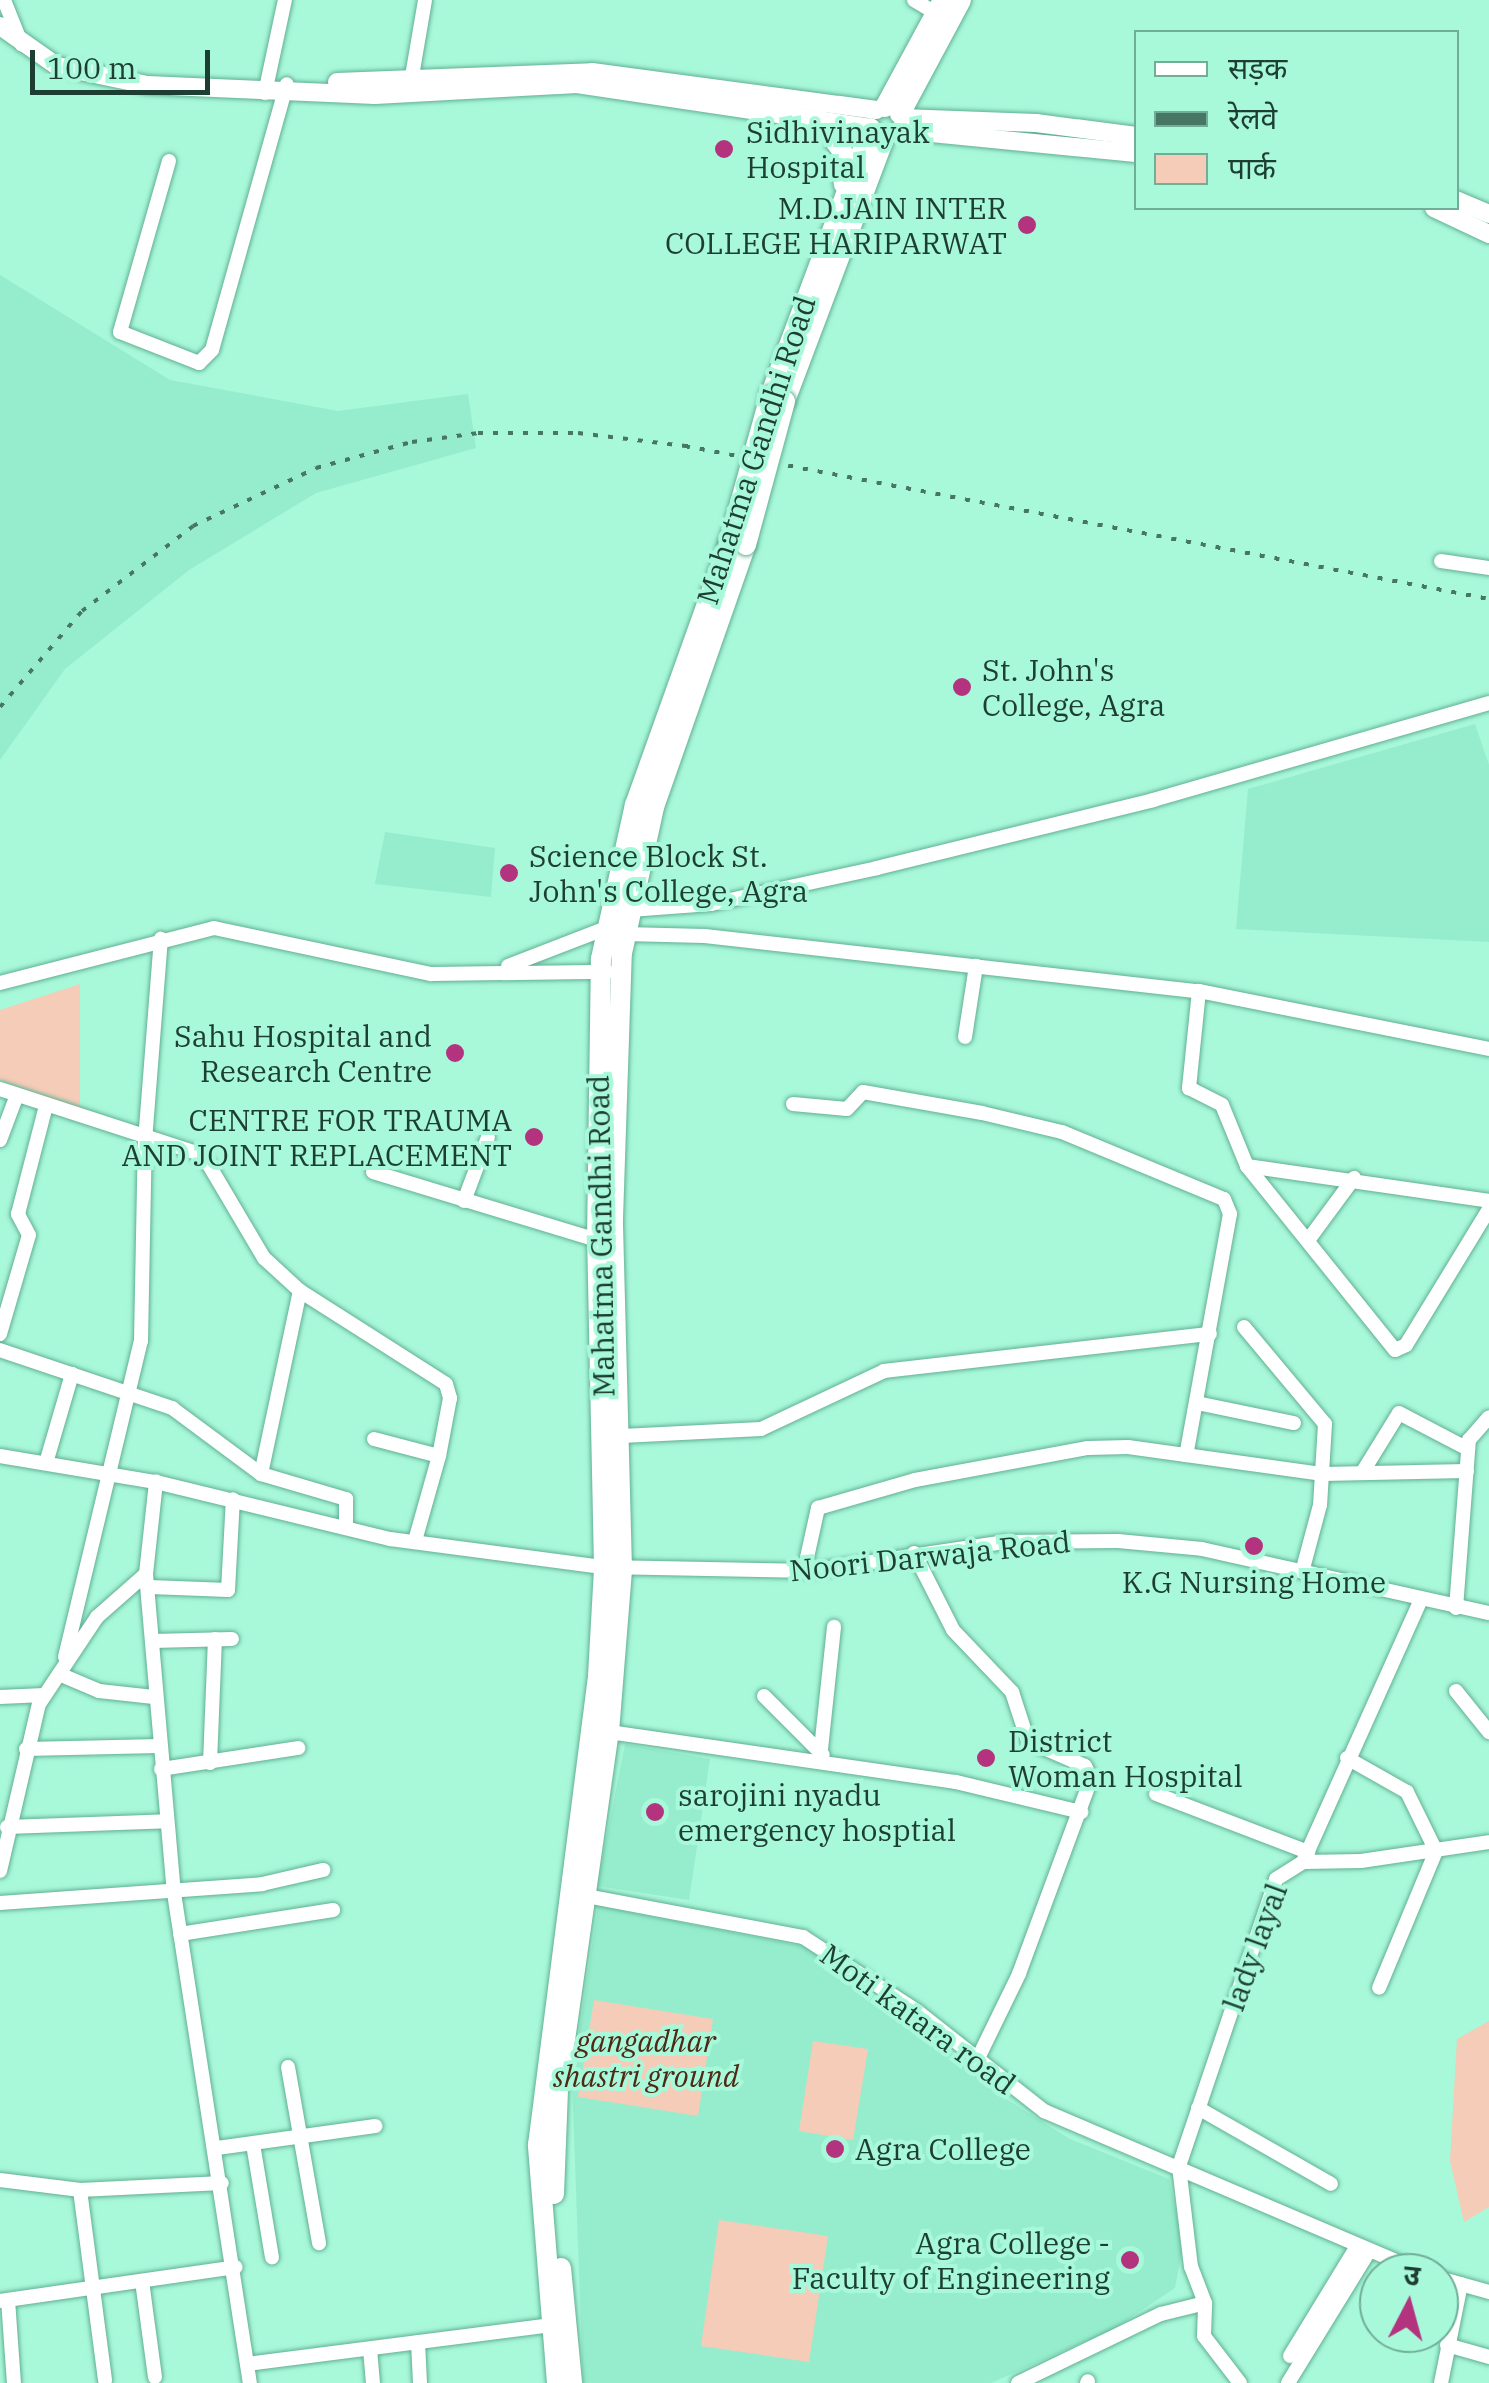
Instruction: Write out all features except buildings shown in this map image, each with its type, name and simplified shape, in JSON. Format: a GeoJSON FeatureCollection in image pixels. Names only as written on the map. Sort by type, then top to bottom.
{"type":"FeatureCollection","features":[{"type":"Feature","properties":{"kind":"highway","name":"Mahatma Gandhi Road"},"geometry":{"type":"LineString","coordinates":[[614,932],[630,910],[654,807],[844,191],[961,0]]}},
{"type":"Feature","properties":{"kind":"highway","name":"Mahatma Gandhi Road"},"geometry":{"type":"LineString","coordinates":[[778,398],[888,121],[939,6]]}},
{"type":"Feature","properties":{"kind":"highway"},"geometry":{"type":"LineString","coordinates":[[819,119],[842,151],[844,191]]}},
{"type":"Feature","properties":{"kind":"highway","name":"Mahatma Gandhi Road"},"geometry":{"type":"LineString","coordinates":[[572,2383],[560,2324],[538,2144],[613,1568],[596,1240],[614,932],[635,804],[737,544]]}},
{"type":"Feature","properties":{"kind":"highway","name":"Mahatma Gandhi Road"},"geometry":{"type":"LineString","coordinates":[[557,2383],[560,2324],[554,2140],[609,1732],[613,1568],[622,1436],[613,1219],[611,972]]}},
{"type":"Feature","properties":{"kind":"main road"},"geometry":{"type":"LineString","coordinates":[[0,26],[48,62],[93,76],[271,89],[410,85],[592,72],[819,119],[1036,123],[1134,136]]}},
{"type":"Feature","properties":{"kind":"main road"},"geometry":{"type":"LineString","coordinates":[[654,86],[1134,153]]}},
{"type":"Feature","properties":{"kind":"main road"},"geometry":{"type":"LineString","coordinates":[[1459,201],[1489,214]]}},
{"type":"Feature","properties":{"kind":"main road"},"geometry":{"type":"LineString","coordinates":[[1438,210],[1489,234]]}},
{"type":"Feature","properties":{"kind":"street"},"geometry":{"type":"LineString","coordinates":[[169,161],[120,332],[200,363],[212,350],[271,89],[285,0]]}},
{"type":"Feature","properties":{"kind":"street"},"geometry":{"type":"LineString","coordinates":[[410,85],[425,0]]}},
{"type":"Feature","properties":{"kind":"street"},"geometry":{"type":"LineString","coordinates":[[914,0],[939,6]]}},
{"type":"Feature","properties":{"kind":"street"},"geometry":{"type":"LineString","coordinates":[[4,1],[22,46]]}},
{"type":"Feature","properties":{"kind":"street"},"geometry":{"type":"LineString","coordinates":[[1441,562],[1489,568]]}},
{"type":"Feature","properties":{"kind":"street"},"geometry":{"type":"LineString","coordinates":[[630,910],[677,907],[877,868],[1154,800],[1489,703]]}},
{"type":"Feature","properties":{"kind":"street"},"geometry":{"type":"LineString","coordinates":[[677,907],[680,936]]}},
{"type":"Feature","properties":{"kind":"street"},"geometry":{"type":"LineString","coordinates":[[0,983],[161,938],[214,928],[431,974],[498,970],[611,972]]}},
{"type":"Feature","properties":{"kind":"street"},"geometry":{"type":"LineString","coordinates":[[498,970],[614,932],[680,936],[1198,991],[1489,1049]]}},
{"type":"Feature","properties":{"kind":"street"},"geometry":{"type":"LineString","coordinates":[[0,1871],[26,1749],[44,1695],[65,1657],[143,1321],[146,1141],[161,938]]}},
{"type":"Feature","properties":{"kind":"street"},"geometry":{"type":"LineString","coordinates":[[965,1037],[976,966]]}},
{"type":"Feature","properties":{"kind":"street"},"geometry":{"type":"LineString","coordinates":[[1198,991],[1188,1085],[1222,1105],[1247,1166],[1400,1351],[1489,1209]]}},
{"type":"Feature","properties":{"kind":"street"},"geometry":{"type":"LineString","coordinates":[[0,1088],[146,1141],[202,1155],[249,1238],[300,1291],[446,1384],[450,1398],[439,1456],[415,1541]]}},
{"type":"Feature","properties":{"kind":"street"},"geometry":{"type":"LineString","coordinates":[[793,1104],[844,1110],[863,1092],[982,1113],[1062,1132],[1214,1192],[1230,1214],[1186,1455]]}},
{"type":"Feature","properties":{"kind":"street"},"geometry":{"type":"LineString","coordinates":[[0,1140],[16,1096]]}},
{"type":"Feature","properties":{"kind":"street"},"geometry":{"type":"LineString","coordinates":[[0,1334],[29,1235],[18,1214],[46,1106]]}},
{"type":"Feature","properties":{"kind":"street"},"geometry":{"type":"LineString","coordinates":[[464,1201],[488,1137]]}},
{"type":"Feature","properties":{"kind":"street"},"geometry":{"type":"LineString","coordinates":[[1247,1166],[1354,1178],[1489,1200]]}},
{"type":"Feature","properties":{"kind":"street"},"geometry":{"type":"LineString","coordinates":[[373,1172],[596,1240]]}},
{"type":"Feature","properties":{"kind":"street"},"geometry":{"type":"LineString","coordinates":[[1309,1239],[1354,1178]]}},
{"type":"Feature","properties":{"kind":"street"},"geometry":{"type":"LineString","coordinates":[[262,1474],[300,1291]]}},
{"type":"Feature","properties":{"kind":"street"},"geometry":{"type":"LineString","coordinates":[[1244,1327],[1325,1424],[1322,1474],[1302,1572]]}},
{"type":"Feature","properties":{"kind":"street"},"geometry":{"type":"LineString","coordinates":[[622,1436],[761,1429],[897,1368],[1210,1334]]}},
{"type":"Feature","properties":{"kind":"street"},"geometry":{"type":"LineString","coordinates":[[0,1350],[128,1391],[194,1421],[262,1474],[346,1499],[346,1527]]}},
{"type":"Feature","properties":{"kind":"street"},"geometry":{"type":"LineString","coordinates":[[46,1463],[72,1374]]}},
{"type":"Feature","properties":{"kind":"street"},"geometry":{"type":"LineString","coordinates":[[1198,1403],[1294,1423]]}},
{"type":"Feature","properties":{"kind":"street"},"geometry":{"type":"LineString","coordinates":[[1362,1472],[1399,1412],[1468,1449]]}},
{"type":"Feature","properties":{"kind":"street"},"geometry":{"type":"LineString","coordinates":[[1456,1608],[1468,1449],[1473,1430],[1489,1417]]}},
{"type":"Feature","properties":{"kind":"street"},"geometry":{"type":"LineString","coordinates":[[374,1439],[439,1456]]}},
{"type":"Feature","properties":{"kind":"street"},"geometry":{"type":"LineString","coordinates":[[804,1571],[818,1508],[915,1480],[1088,1448],[1186,1455],[1322,1474],[1467,1471]]}},
{"type":"Feature","properties":{"kind":"street","name":"Noori Darwaja Road"},"geometry":{"type":"LineString","coordinates":[[0,1456],[156,1482],[415,1541],[613,1568],[804,1571],[1004,1542],[1118,1541],[1202,1548],[1420,1602],[1489,1613]]}},
{"type":"Feature","properties":{"kind":"street"},"geometry":{"type":"LineString","coordinates":[[156,1482],[148,1581],[154,1697],[174,1893],[236,2267],[250,2383]]}},
{"type":"Feature","properties":{"kind":"street"},"geometry":{"type":"LineString","coordinates":[[65,1657],[97,1617],[148,1581],[228,1590],[234,1500]]}},
{"type":"Feature","properties":{"kind":"street"},"geometry":{"type":"LineString","coordinates":[[914,1554],[953,1630],[1012,1692],[1028,1741],[1090,1772],[1081,1812],[1020,1974],[978,2060]]}},
{"type":"Feature","properties":{"kind":"street"},"geometry":{"type":"LineString","coordinates":[[1156,1794],[1305,1857],[1420,1602]]}},
{"type":"Feature","properties":{"kind":"street"},"geometry":{"type":"LineString","coordinates":[[823,1755],[834,1627]]}},
{"type":"Feature","properties":{"kind":"street"},"geometry":{"type":"LineString","coordinates":[[152,1642],[232,1638]]}},
{"type":"Feature","properties":{"kind":"street"},"geometry":{"type":"LineString","coordinates":[[210,1762],[215,1639]]}},
{"type":"Feature","properties":{"kind":"street"},"geometry":{"type":"LineString","coordinates":[[59,1674],[99,1692],[154,1697]]}},
{"type":"Feature","properties":{"kind":"street"},"geometry":{"type":"LineString","coordinates":[[1456,1692],[1489,1732]]}},
{"type":"Feature","properties":{"kind":"street"},"geometry":{"type":"LineString","coordinates":[[0,1697],[44,1695]]}},
{"type":"Feature","properties":{"kind":"street"},"geometry":{"type":"LineString","coordinates":[[764,1696],[823,1755]]}},
{"type":"Feature","properties":{"kind":"street"},"geometry":{"type":"LineString","coordinates":[[609,1732],[823,1755],[1081,1812]]}},
{"type":"Feature","properties":{"kind":"street"},"geometry":{"type":"LineString","coordinates":[[26,1749],[159,1746]]}},
{"type":"Feature","properties":{"kind":"street"},"geometry":{"type":"LineString","coordinates":[[162,1770],[298,1748]]}},
{"type":"Feature","properties":{"kind":"street"},"geometry":{"type":"LineString","coordinates":[[1347,1758],[1407,1792],[1436,1851],[1379,1988]]}},
{"type":"Feature","properties":{"kind":"street"},"geometry":{"type":"LineString","coordinates":[[7,1827],[168,1821]]}},
{"type":"Feature","properties":{"kind":"street","name":"lady layal"},"geometry":{"type":"LineString","coordinates":[[1179,2166],[1276,1879],[1305,1857],[1436,1851],[1489,1842]]}},
{"type":"Feature","properties":{"kind":"street"},"geometry":{"type":"LineString","coordinates":[[0,1903],[174,1893],[324,1870]]}},
{"type":"Feature","properties":{"kind":"street","name":"Moti katara road"},"geometry":{"type":"LineString","coordinates":[[586,1896],[804,1937],[833,1951],[1044,2111],[1179,2166],[1368,2253]]}},
{"type":"Feature","properties":{"kind":"street"},"geometry":{"type":"LineString","coordinates":[[180,1934],[333,1910]]}},
{"type":"Feature","properties":{"kind":"street"},"geometry":{"type":"LineString","coordinates":[[288,2066],[319,2243]]}},
{"type":"Feature","properties":{"kind":"street"},"geometry":{"type":"LineString","coordinates":[[1198,2108],[1331,2184]]}},
{"type":"Feature","properties":{"kind":"street"},"geometry":{"type":"LineString","coordinates":[[217,2148],[375,2126]]}},
{"type":"Feature","properties":{"kind":"street"},"geometry":{"type":"LineString","coordinates":[[253,2144],[272,2257]]}},
{"type":"Feature","properties":{"kind":"street"},"geometry":{"type":"LineString","coordinates":[[1179,2166],[1191,2267],[1205,2304],[1206,2342],[1240,2383]]}},
{"type":"Feature","properties":{"kind":"street"},"geometry":{"type":"LineString","coordinates":[[0,2180],[80,2190],[222,2183]]}},
{"type":"Feature","properties":{"kind":"street"},"geometry":{"type":"LineString","coordinates":[[80,2190],[88,2289],[105,2380]]}},
{"type":"Feature","properties":{"kind":"street"},"geometry":{"type":"LineString","coordinates":[[1290,2356],[1362,2251]]}},
{"type":"Feature","properties":{"kind":"street"},"geometry":{"type":"LineString","coordinates":[[1288,2383],[1362,2251]]}},
{"type":"Feature","properties":{"kind":"street"},"geometry":{"type":"LineString","coordinates":[[14,2383],[4,2300],[236,2267]]}},
{"type":"Feature","properties":{"kind":"street"},"geometry":{"type":"LineString","coordinates":[[142,2281],[154,2377]]}},
{"type":"Feature","properties":{"kind":"street"},"geometry":{"type":"LineString","coordinates":[[1459,2293],[1461,2284],[1489,2292]]}},
{"type":"Feature","properties":{"kind":"street"},"geometry":{"type":"LineString","coordinates":[[1018,2383],[1161,2314],[1205,2304]]}},
{"type":"Feature","properties":{"kind":"street"},"geometry":{"type":"LineString","coordinates":[[247,2364],[560,2324]]}},
{"type":"Feature","properties":{"kind":"street"},"geometry":{"type":"LineString","coordinates":[[418,2342],[420,2383]]}},
{"type":"Feature","properties":{"kind":"street"},"geometry":{"type":"LineString","coordinates":[[370,2348],[373,2383]]}},
{"type":"Feature","properties":{"kind":"street"},"geometry":{"type":"LineString","coordinates":[[1459,2348],[1489,2357]]}},
{"type":"Feature","properties":{"kind":"street"},"geometry":{"type":"LineString","coordinates":[[1441,2383],[1446,2353]]}},
{"type":"Feature","properties":{"kind":"shaded area"},"geometry":{"type":"Polygon","coordinates":[[[0,275],[170,380],[338,411],[468,394],[476,448],[316,493],[189,570],[65,669],[0,760],[0,275]]]}},
{"type":"Feature","properties":{"kind":"shaded area"},"geometry":{"type":"Polygon","coordinates":[[[1475,724],[1489,765],[1489,942],[1236,929],[1248,789],[1475,724]]]}},
{"type":"Feature","properties":{"kind":"shaded area"},"geometry":{"type":"Polygon","coordinates":[[[385,832],[495,848],[491,897],[375,884],[385,832]]]}},
{"type":"Feature","properties":{"kind":"shaded area"},"geometry":{"type":"Polygon","coordinates":[[[625,1744],[710,1759],[689,1900],[597,1886],[625,1744]]]}},
{"type":"Feature","properties":{"kind":"shaded area","name":"Agra College"},"geometry":{"type":"Polygon","coordinates":[[[598,1906],[806,1947],[894,2004],[1003,2097],[1070,2139],[1169,2179],[1183,2245],[1175,2288],[1115,2328],[991,2383],[583,2383],[572,2080],[598,1906]]]}},
{"type":"Feature","properties":{"kind":"green space"},"geometry":{"type":"Polygon","coordinates":[[[80,984],[80,1110],[0,1080],[0,1010],[80,984]]]}},
{"type":"Feature","properties":{"kind":"green space","name":"gangadhar shastri ground"},"geometry":{"type":"Polygon","coordinates":[[[594,2000],[713,2019],[698,2116],[578,2097],[594,2000]]]}},
{"type":"Feature","properties":{"kind":"green space"},"geometry":{"type":"Polygon","coordinates":[[[1489,2021],[1489,2207],[1464,2222],[1450,2161],[1457,2039],[1489,2021]]]}},
{"type":"Feature","properties":{"kind":"green space"},"geometry":{"type":"Polygon","coordinates":[[[813,2041],[868,2049],[853,2140],[799,2131],[813,2041]]]}},
{"type":"Feature","properties":{"kind":"green space"},"geometry":{"type":"Polygon","coordinates":[[[719,2220],[828,2236],[809,2362],[701,2346],[719,2220]]]}},
{"type":"Feature","properties":{"kind":"railway"},"geometry":{"type":"LineString","coordinates":[[0,707],[82,611],[193,526],[316,468],[412,442],[478,433],[578,433],[685,446],[1489,599]]}},
{"type":"Feature","properties":{"kind":"place","name":"Sidhivinayak Hospital"},"geometry":{"type":"Point","coordinates":[724,149]}},
{"type":"Feature","properties":{"kind":"place","name":"M.D.JAIN INTER COLLEGE HARIPARWAT"},"geometry":{"type":"Point","coordinates":[1027,225]}},
{"type":"Feature","properties":{"kind":"place","name":"St. John's College, Agra"},"geometry":{"type":"Point","coordinates":[962,687]}},
{"type":"Feature","properties":{"kind":"place","name":"Science Block St. John's College, Agra"},"geometry":{"type":"Point","coordinates":[509,873]}},
{"type":"Feature","properties":{"kind":"place","name":"Sahu Hospital and Research Centre"},"geometry":{"type":"Point","coordinates":[455,1053]}},
{"type":"Feature","properties":{"kind":"place","name":"CENTRE FOR TRAUMA AND JOINT REPLACEMENT"},"geometry":{"type":"Point","coordinates":[534,1137]}},
{"type":"Feature","properties":{"kind":"place","name":"K.G Nursing Home"},"geometry":{"type":"Point","coordinates":[1254,1546]}},
{"type":"Feature","properties":{"kind":"place","name":"District Woman Hospital"},"geometry":{"type":"Point","coordinates":[986,1758]}},
{"type":"Feature","properties":{"kind":"place","name":"sarojini nyadu emergency hosptial"},"geometry":{"type":"Point","coordinates":[655,1812]}},
{"type":"Feature","properties":{"kind":"place","name":"Agra College"},"geometry":{"type":"Point","coordinates":[835,2149]}},
{"type":"Feature","properties":{"kind":"place","name":"Agra College - Faculty of Engineering"},"geometry":{"type":"Point","coordinates":[1130,2260]}}]}
